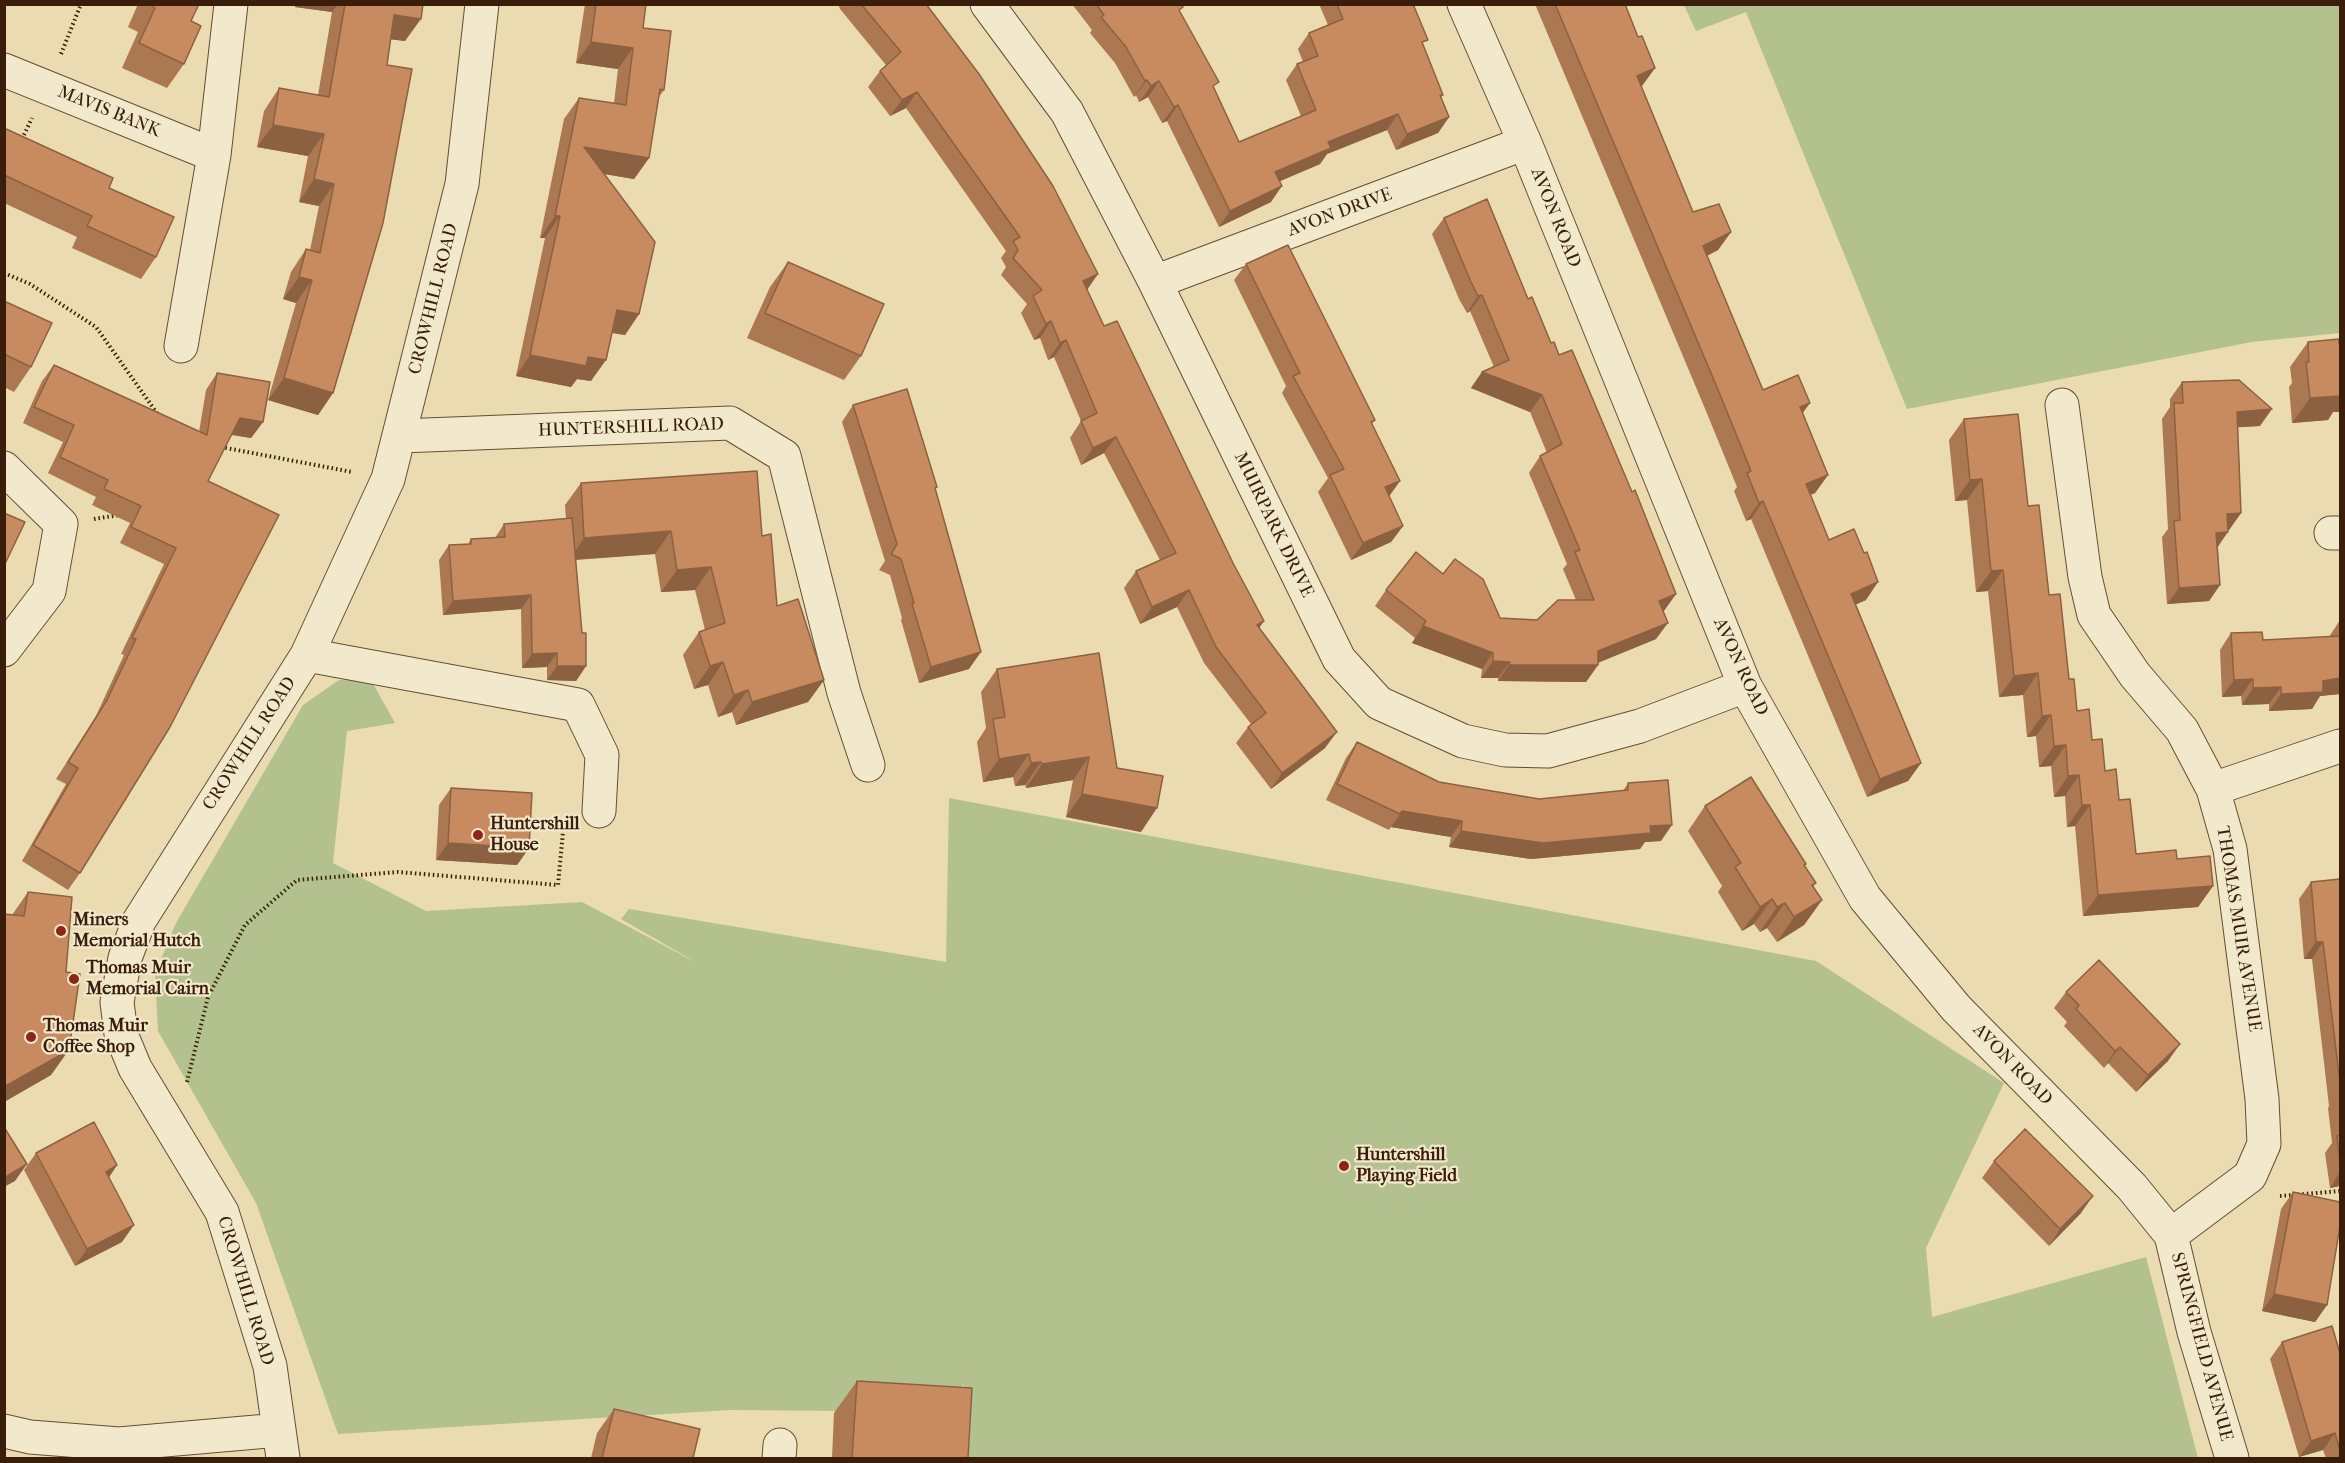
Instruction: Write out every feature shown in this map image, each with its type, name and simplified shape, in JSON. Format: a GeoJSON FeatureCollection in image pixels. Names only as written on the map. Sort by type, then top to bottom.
{"type":"FeatureCollection","features":[{"type":"Feature","properties":{"kind":"street"},"geometry":{"type":"LineString","coordinates":[[181,346],[214,155],[231,4]]}},
{"type":"Feature","properties":{"kind":"street","name":"CROWHILL ROAD"},"geometry":{"type":"LineString","coordinates":[[281,1444],[270,1366],[222,1212],[135,1068],[120,1034],[117,1002],[125,958],[139,921],[307,655],[388,479],[401,436],[462,184],[482,4]]}},
{"type":"Feature","properties":{"kind":"street","name":"MUIRPARK DRIVE"},"geometry":{"type":"LineString","coordinates":[[987,4],[1067,112],[1155,282],[1339,659],[1379,703],[1463,741],[1505,750],[1548,751],[1640,726],[1745,686]]}},
{"type":"Feature","properties":{"kind":"street","name":"AVON ROAD"},"geometry":{"type":"LineString","coordinates":[[1464,4],[1525,143],[1745,686],[1865,898],[1956,1008],[2132,1187],[2171,1234]]}},
{"type":"Feature","properties":{"kind":"street","name":"MAVIS BANK"},"geometry":{"type":"LineString","coordinates":[[4,70],[214,155]]}},
{"type":"Feature","properties":{"kind":"street","name":"AVON DRIVE"},"geometry":{"type":"LineString","coordinates":[[1155,282],[1525,143]]}},
{"type":"Feature","properties":{"kind":"street","name":"THOMAS MUIR AVENUE"},"geometry":{"type":"LineString","coordinates":[[2062,405],[2085,577],[2094,615],[2134,675],[2182,730],[2213,789],[2230,849],[2262,1100],[2264,1144],[2250,1176],[2171,1234]]}},
{"type":"Feature","properties":{"kind":"street","name":"HUNTERSHILL ROAD"},"geometry":{"type":"LineString","coordinates":[[401,436],[730,423],[784,456],[843,693],[868,765]]}},
{"type":"Feature","properties":{"kind":"street"},"geometry":{"type":"LineString","coordinates":[[4,468],[61,524],[49,591],[4,650]]}},
{"type":"Feature","properties":{"kind":"street"},"geometry":{"type":"LineString","coordinates":[[307,655],[578,705],[602,755],[599,812]]}},
{"type":"Feature","properties":{"kind":"street"},"geometry":{"type":"LineString","coordinates":[[2213,789],[2340,746]]}},
{"type":"Feature","properties":{"kind":"street","name":"SPRINGFIELD AVENUE"},"geometry":{"type":"LineString","coordinates":[[2171,1234],[2194,1332],[2232,1458]]}},
{"type":"Feature","properties":{"kind":"street"},"geometry":{"type":"LineString","coordinates":[[4,1431],[30,1437],[119,1444],[281,1444]]}},
{"type":"Feature","properties":{"kind":"path"},"geometry":{"type":"LineString","coordinates":[[19,147],[47,87],[81,4]]}},
{"type":"Feature","properties":{"kind":"path"},"geometry":{"type":"LineString","coordinates":[[4,273],[30,284],[96,327],[162,419]]}},
{"type":"Feature","properties":{"kind":"path"},"geometry":{"type":"LineString","coordinates":[[220,446],[388,479]]}},
{"type":"Feature","properties":{"kind":"path"},"geometry":{"type":"LineString","coordinates":[[61,524],[128,513]]}},
{"type":"Feature","properties":{"kind":"path"},"geometry":{"type":"LineString","coordinates":[[165,1119],[190,1077],[208,996],[245,924],[297,880],[398,872],[558,885],[562,822],[599,812]]}},
{"type":"Feature","properties":{"kind":"green space"},"geometry":{"type":"Polygon","coordinates":[[[1684,5],[2340,5],[2340,333],[2252,342],[1907,409],[1746,12],[1696,31],[1684,5]]]}},
{"type":"Feature","properties":{"kind":"green space","name":"Huntershill Playing Field"},"geometry":{"type":"Polygon","coordinates":[[[339,680],[371,680],[395,723],[347,731],[333,863],[426,911],[582,902],[699,964],[621,919],[629,909],[946,962],[949,798],[1816,961],[2004,1083],[1926,1248],[1932,1317],[2146,1257],[2198,1458],[961,1458],[964,1383],[953,1412],[730,1410],[338,1434],[256,1203],[158,1031],[155,973],[176,923],[303,705],[339,680]]]}},
{"type":"Feature","properties":{"kind":"building"},"geometry":{"type":"Polygon","coordinates":[[[149,4],[199,4],[191,21],[201,26],[184,64],[139,43],[155,8],[149,4]]]}},
{"type":"Feature","properties":{"kind":"building"},"geometry":{"type":"Polygon","coordinates":[[[345,4],[423,4],[421,19],[394,15],[387,65],[412,69],[383,223],[333,393],[284,378],[312,280],[299,277],[306,249],[320,253],[334,184],[314,179],[324,134],[273,125],[279,88],[329,97],[345,4]]]}},
{"type":"Feature","properties":{"kind":"building"},"geometry":{"type":"Polygon","coordinates":[[[596,4],[646,4],[643,28],[671,31],[664,90],[660,89],[649,158],[584,147],[655,242],[639,314],[617,310],[606,360],[588,357],[586,366],[530,355],[560,216],[555,216],[579,98],[626,105],[633,48],[591,42],[596,4]]]}},
{"type":"Feature","properties":{"kind":"building"},"geometry":{"type":"Polygon","coordinates":[[[861,4],[926,4],[979,74],[1053,186],[1098,274],[1083,281],[1104,326],[1117,321],[1233,563],[1264,621],[1257,625],[1337,732],[1282,773],[1248,727],[1266,713],[1216,647],[1189,590],[1152,607],[1136,571],[1176,553],[1116,437],[1093,448],[1081,421],[1097,413],[1066,340],[1060,343],[1051,321],[1046,324],[1033,296],[1042,290],[1013,258],[1018,250],[1013,241],[1020,237],[917,92],[902,100],[880,71],[901,52],[861,4]]]}},
{"type":"Feature","properties":{"kind":"building"},"geometry":{"type":"Polygon","coordinates":[[[1096,4],[1181,4],[1183,7],[1179,10],[1219,82],[1213,86],[1239,142],[1316,110],[1297,64],[1318,56],[1309,33],[1343,19],[1337,4],[1413,4],[1428,40],[1422,42],[1443,95],[1440,95],[1449,117],[1407,134],[1398,114],[1328,142],[1331,148],[1275,172],[1282,186],[1230,211],[1178,105],[1174,107],[1159,81],[1151,86],[1147,80],[1145,81],[1126,47],[1101,17],[1104,15],[1096,4]]]}},
{"type":"Feature","properties":{"kind":"building"},"geometry":{"type":"Polygon","coordinates":[[[1555,4],[1625,4],[1638,37],[1642,36],[1655,68],[1637,76],[1693,212],[1719,204],[1731,232],[1703,246],[1763,390],[1798,375],[1810,403],[1800,407],[1828,475],[1806,484],[1829,540],[1854,529],[1864,553],[1867,552],[1878,582],[1851,594],[1921,763],[1880,779],[1763,501],[1759,503],[1747,473],[1751,471],[1719,392],[1555,4]]]}},
{"type":"Feature","properties":{"kind":"building"},"geometry":{"type":"Polygon","coordinates":[[[4,128],[113,178],[109,188],[174,217],[156,257],[87,226],[92,216],[4,175],[4,128]]]}},
{"type":"Feature","properties":{"kind":"building"},"geometry":{"type":"Polygon","coordinates":[[[1487,199],[1528,299],[1532,297],[1551,343],[1554,342],[1559,355],[1572,350],[1632,492],[1635,490],[1676,594],[1659,601],[1668,623],[1598,651],[1598,665],[1509,665],[1510,662],[1493,661],[1493,653],[1423,626],[1426,621],[1386,590],[1416,552],[1443,574],[1455,559],[1483,579],[1500,618],[1537,620],[1558,600],[1594,600],[1575,552],[1580,550],[1540,456],[1562,444],[1542,395],[1482,372],[1509,360],[1482,295],[1478,296],[1471,282],[1444,218],[1487,199]]]}},
{"type":"Feature","properties":{"kind":"building"},"geometry":{"type":"Polygon","coordinates":[[[1288,245],[1375,420],[1371,422],[1400,481],[1385,487],[1403,526],[1363,543],[1330,475],[1344,469],[1293,376],[1300,373],[1246,264],[1288,245]]]}},
{"type":"Feature","properties":{"kind":"building"},"geometry":{"type":"Polygon","coordinates":[[[788,262],[884,304],[861,356],[765,313],[788,262]]]}},
{"type":"Feature","properties":{"kind":"building"},"geometry":{"type":"Polygon","coordinates":[[[4,301],[52,323],[31,367],[4,354],[4,301]]]}},
{"type":"Feature","properties":{"kind":"building"},"geometry":{"type":"Polygon","coordinates":[[[2339,339],[2340,396],[2310,398],[2306,362],[2309,362],[2308,342],[2339,339]]]}},
{"type":"Feature","properties":{"kind":"building"},"geometry":{"type":"Polygon","coordinates":[[[54,365],[207,435],[217,373],[270,382],[263,422],[240,418],[208,481],[279,515],[170,727],[80,873],[33,845],[78,768],[68,762],[107,700],[136,639],[132,638],[176,548],[131,527],[141,506],[104,489],[108,480],[60,457],[74,425],[34,407],[54,365]]]}},
{"type":"Feature","properties":{"kind":"building"},"geometry":{"type":"Polygon","coordinates":[[[2239,380],[2272,409],[2237,412],[2241,513],[2227,514],[2228,532],[2216,533],[2220,585],[2179,588],[2174,521],[2180,520],[2174,403],[2183,403],[2182,382],[2239,380]]]}},
{"type":"Feature","properties":{"kind":"building"},"geometry":{"type":"Polygon","coordinates":[[[907,389],[937,487],[935,488],[981,652],[931,667],[901,559],[891,554],[897,544],[853,405],[907,389]]]}},
{"type":"Feature","properties":{"kind":"building"},"geometry":{"type":"Polygon","coordinates":[[[2018,414],[2028,506],[2039,505],[2049,595],[2060,594],[2069,679],[2074,679],[2077,711],[2089,709],[2092,740],[2102,739],[2105,771],[2116,769],[2119,800],[2130,799],[2136,854],[2176,850],[2177,859],[2210,856],[2213,886],[2098,895],[2090,805],[2082,805],[2079,775],[2068,776],[2066,745],[2054,746],[2051,715],[2042,716],[2038,673],[2014,676],[2003,570],[1991,571],[1982,479],[1970,480],[1964,419],[2018,414]]]}},
{"type":"Feature","properties":{"kind":"building"},"geometry":{"type":"Polygon","coordinates":[[[757,471],[762,536],[771,534],[777,606],[798,599],[824,680],[752,702],[748,690],[734,695],[723,662],[710,666],[699,632],[725,623],[711,567],[677,570],[671,531],[584,538],[581,483],[757,471]]]}},
{"type":"Feature","properties":{"kind":"building"},"geometry":{"type":"Polygon","coordinates":[[[4,513],[25,522],[4,566],[4,513]]]}},
{"type":"Feature","properties":{"kind":"building"},"geometry":{"type":"Polygon","coordinates":[[[572,518],[582,633],[586,633],[586,666],[557,666],[557,653],[532,654],[531,595],[453,601],[449,545],[471,544],[471,539],[505,537],[504,524],[572,518]]]}},
{"type":"Feature","properties":{"kind":"building"},"geometry":{"type":"Polygon","coordinates":[[[2262,632],[2263,640],[2340,636],[2340,678],[2323,681],[2323,692],[2281,694],[2281,687],[2253,688],[2253,679],[2234,680],[2231,633],[2262,632]]]}},
{"type":"Feature","properties":{"kind":"building"},"geometry":{"type":"Polygon","coordinates":[[[1099,653],[1117,768],[1163,776],[1157,808],[1082,794],[1089,757],[1042,764],[1041,762],[1031,763],[1029,754],[999,759],[993,719],[1005,717],[997,669],[1099,653]]]}},
{"type":"Feature","properties":{"kind":"building"},"geometry":{"type":"Polygon","coordinates":[[[1357,742],[1439,782],[1539,799],[1628,790],[1628,783],[1668,780],[1672,825],[1650,826],[1651,833],[1543,843],[1461,831],[1462,821],[1402,811],[1400,814],[1337,784],[1357,742]]]}},
{"type":"Feature","properties":{"kind":"building"},"geometry":{"type":"Polygon","coordinates":[[[1751,777],[1806,864],[1804,865],[1816,883],[1812,885],[1822,900],[1794,917],[1785,903],[1777,907],[1772,899],[1760,907],[1735,867],[1741,863],[1705,806],[1751,777]]]}},
{"type":"Feature","properties":{"kind":"building"},"geometry":{"type":"Polygon","coordinates":[[[451,788],[532,793],[529,848],[448,843],[451,788]]]}},
{"type":"Feature","properties":{"kind":"building"},"geometry":{"type":"Polygon","coordinates":[[[2340,879],[2340,1083],[2323,942],[2316,942],[2311,882],[2340,879]]]}},
{"type":"Feature","properties":{"kind":"building","name":"Thomas Muir Coffee Shop"},"geometry":{"type":"Polygon","coordinates":[[[28,892],[72,897],[66,972],[80,974],[69,1050],[4,1087],[4,914],[24,916],[28,892]]]}},
{"type":"Feature","properties":{"kind":"building"},"geometry":{"type":"Polygon","coordinates":[[[2099,960],[2180,1044],[2148,1075],[2120,1047],[2115,1051],[2076,1009],[2079,1005],[2066,992],[2099,960]]]}},
{"type":"Feature","properties":{"kind":"building"},"geometry":{"type":"Polygon","coordinates":[[[94,1122],[117,1165],[106,1172],[134,1225],[87,1249],[36,1153],[94,1122]]]}},
{"type":"Feature","properties":{"kind":"building"},"geometry":{"type":"Polygon","coordinates":[[[4,1127],[27,1164],[4,1178],[4,1127]]]}},
{"type":"Feature","properties":{"kind":"building"},"geometry":{"type":"Polygon","coordinates":[[[2025,1129],[2093,1196],[2060,1229],[1994,1161],[2025,1129]]]}},
{"type":"Feature","properties":{"kind":"building"},"geometry":{"type":"Polygon","coordinates":[[[2337,1136],[2340,1136],[2340,1164],[2337,1136]]]}},
{"type":"Feature","properties":{"kind":"building"},"geometry":{"type":"Polygon","coordinates":[[[2293,1192],[2340,1202],[2340,1226],[2327,1305],[2274,1294],[2293,1192]]]}},
{"type":"Feature","properties":{"kind":"building"},"geometry":{"type":"Polygon","coordinates":[[[2332,1326],[2340,1353],[2340,1451],[2335,1433],[2311,1441],[2282,1342],[2332,1326]]]}},
{"type":"Feature","properties":{"kind":"building"},"geometry":{"type":"Polygon","coordinates":[[[857,1381],[972,1388],[968,1458],[852,1458],[857,1381]]]}},
{"type":"Feature","properties":{"kind":"building"},"geometry":{"type":"Polygon","coordinates":[[[614,1409],[700,1429],[693,1458],[602,1458],[614,1409]]]}},
{"type":"Feature","properties":{"kind":"place","name":"Huntershill House"},"geometry":{"type":"Point","coordinates":[478,835]}},
{"type":"Feature","properties":{"kind":"place","name":"Miners Memorial Hutch"},"geometry":{"type":"Point","coordinates":[61,931]}},
{"type":"Feature","properties":{"kind":"place","name":"Thomas Muir Memorial Cairn"},"geometry":{"type":"Point","coordinates":[74,979]}},
{"type":"Feature","properties":{"kind":"place","name":"Thomas Muir Coffee Shop"},"geometry":{"type":"Point","coordinates":[31,1037]}},
{"type":"Feature","properties":{"kind":"place","name":"Huntershill Playing Field"},"geometry":{"type":"Point","coordinates":[1344,1166]}}]}
